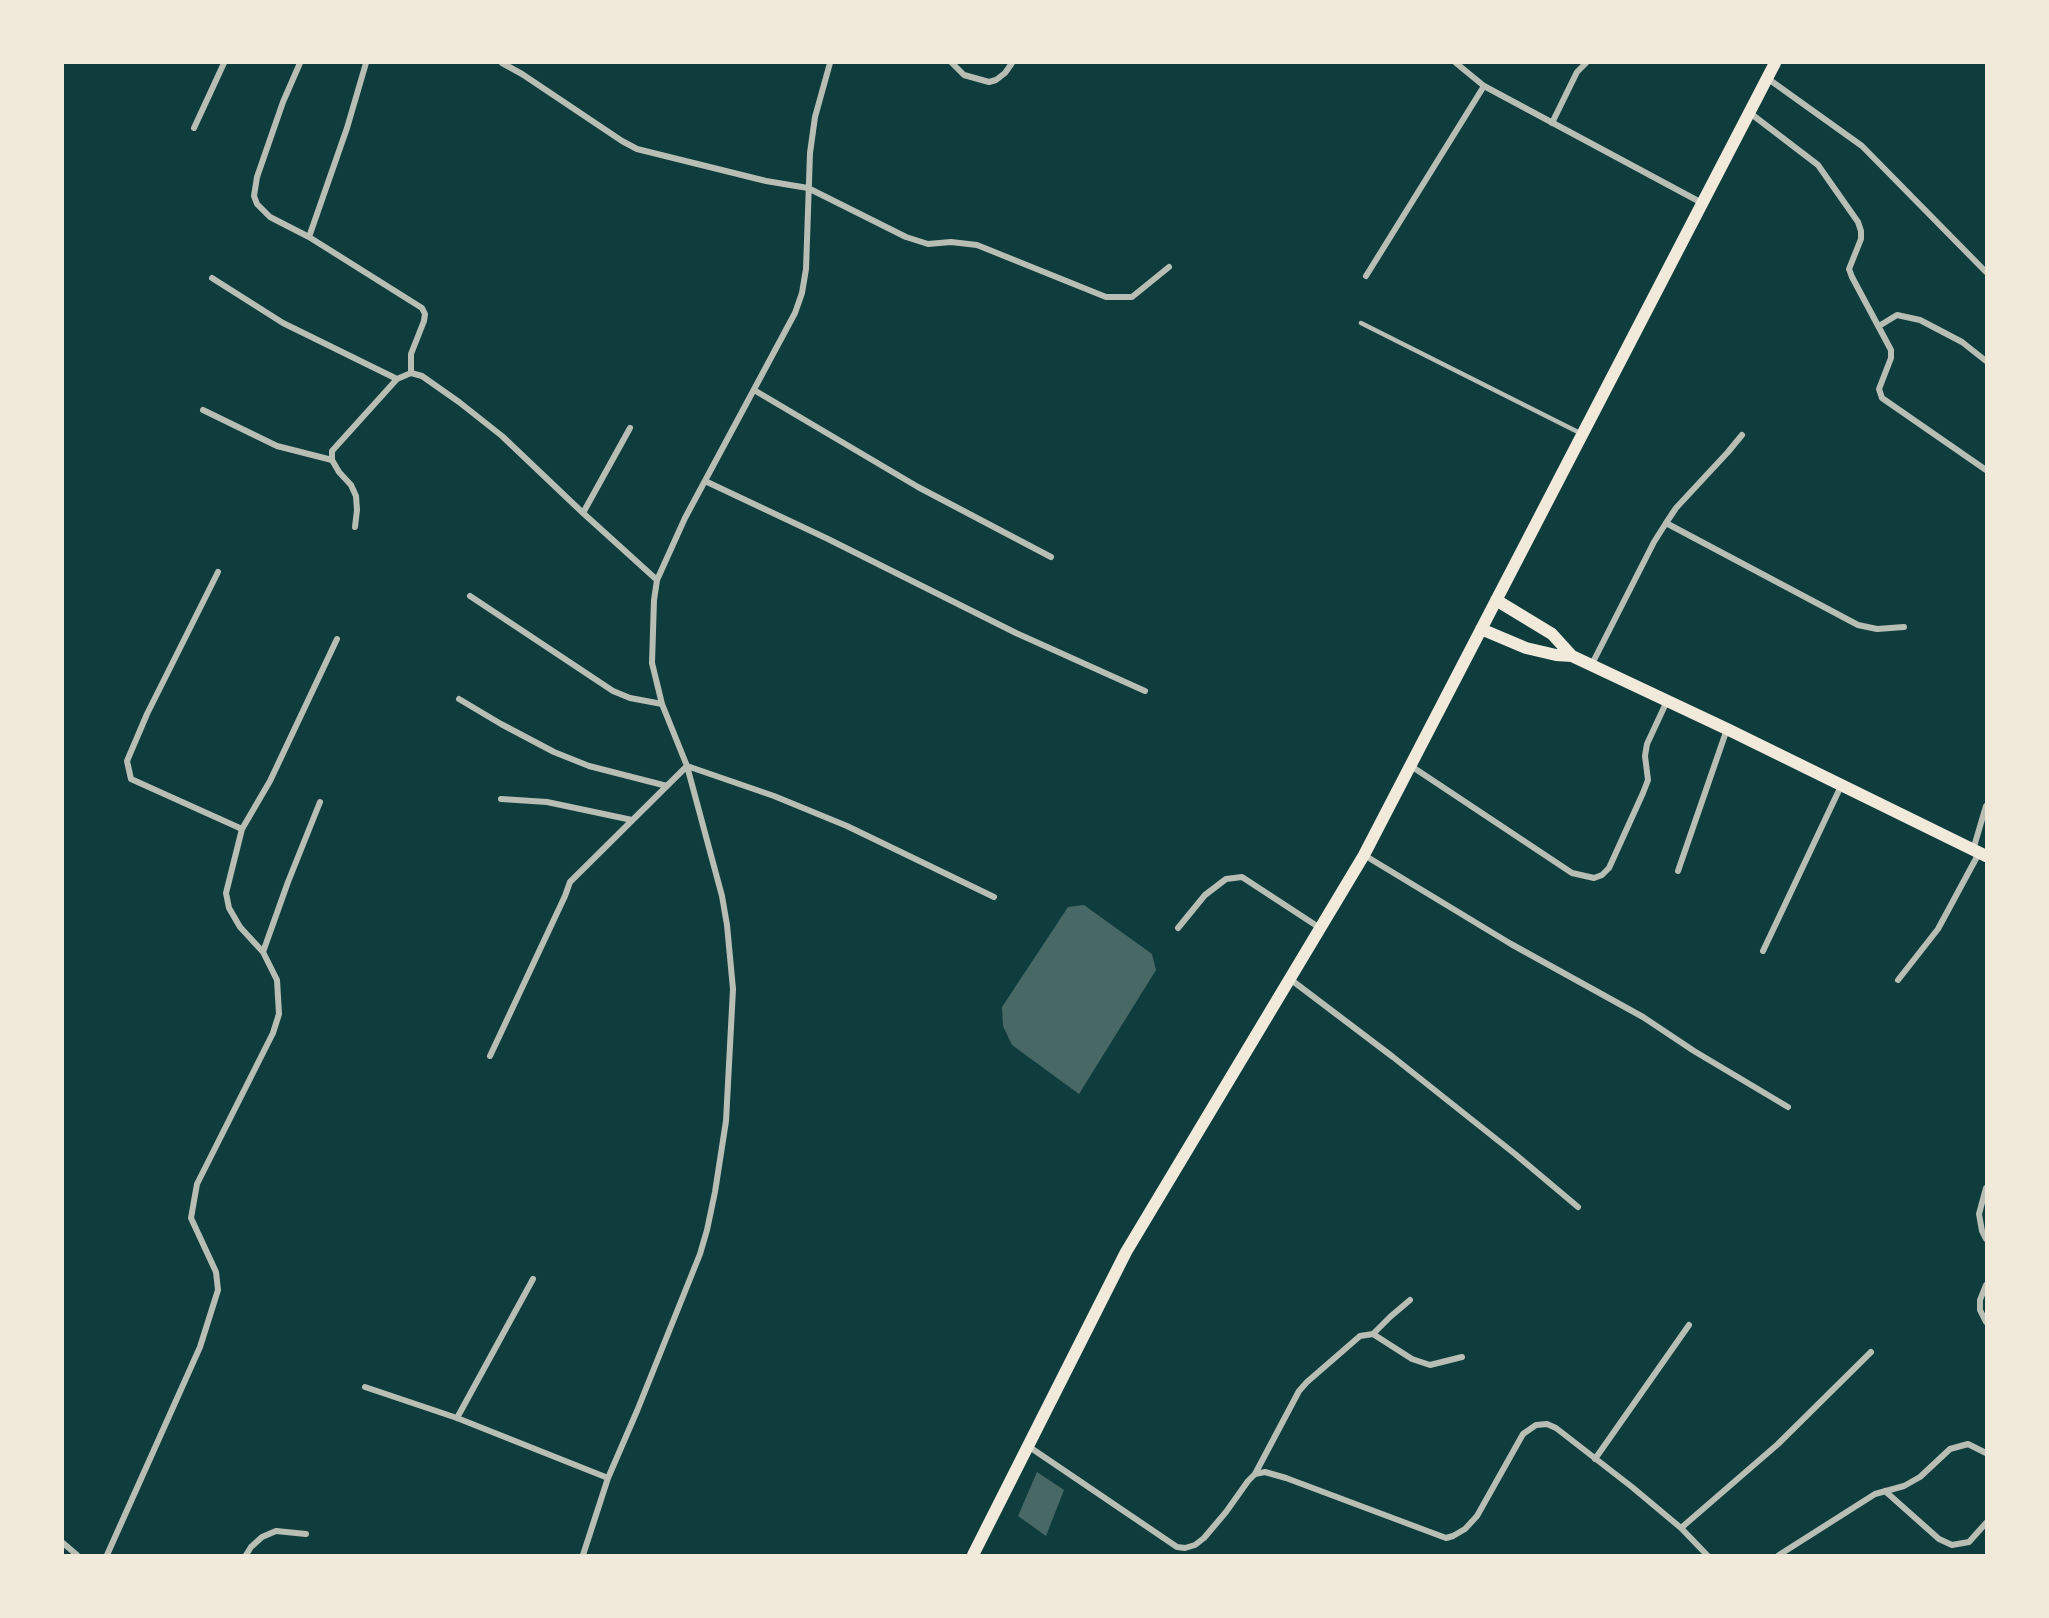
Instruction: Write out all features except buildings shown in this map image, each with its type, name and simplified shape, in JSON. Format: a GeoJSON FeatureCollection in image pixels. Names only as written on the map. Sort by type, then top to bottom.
{"type":"FeatureCollection","features":[{"type":"Feature","properties":{"kind":"main road"},"geometry":{"type":"LineString","coordinates":[[973,1555],[1126,1252],[1364,855],[1775,63]]}},
{"type":"Feature","properties":{"kind":"main road"},"geometry":{"type":"LineString","coordinates":[[1496,600],[1552,634],[1572,656],[1591,666],[1727,729],[1979,853]]}},
{"type":"Feature","properties":{"kind":"main road"},"geometry":{"type":"LineString","coordinates":[[1481,629],[1526,648],[1572,656]]}},
{"type":"Feature","properties":{"kind":"street"},"geometry":{"type":"LineString","coordinates":[[194,128],[224,63]]}},
{"type":"Feature","properties":{"kind":"street"},"geometry":{"type":"LineString","coordinates":[[300,63],[283,102],[257,177],[254,196],[257,204],[270,217],[309,237],[422,308],[425,314],[424,321],[411,354],[411,373]]}},
{"type":"Feature","properties":{"kind":"street"},"geometry":{"type":"LineString","coordinates":[[309,237],[347,128],[366,63]]}},
{"type":"Feature","properties":{"kind":"street"},"geometry":{"type":"LineString","coordinates":[[502,63],[637,149],[766,181],[808,188],[906,237],[928,244],[951,242],[977,245],[1106,297],[1132,297],[1169,267]]}},
{"type":"Feature","properties":{"kind":"street"},"geometry":{"type":"LineString","coordinates":[[583,1555],[608,1478],[700,1254],[715,1192],[726,1121],[732,989],[727,925],[722,896],[687,766],[662,704],[652,663],[651,631],[657,580],[685,518],[795,313],[802,293],[806,269],[810,153],[815,117],[830,63]]}},
{"type":"Feature","properties":{"kind":"street"},"geometry":{"type":"LineString","coordinates":[[952,63],[964,75],[989,82],[1005,73],[1012,63]]}},
{"type":"Feature","properties":{"kind":"street"},"geometry":{"type":"LineString","coordinates":[[1456,63],[1484,86],[1702,203]]}},
{"type":"Feature","properties":{"kind":"street"},"geometry":{"type":"LineString","coordinates":[[1552,123],[1577,72],[1586,63]]}},
{"type":"Feature","properties":{"kind":"street"},"geometry":{"type":"LineString","coordinates":[[1767,78],[1862,147],[1986,272]]}},
{"type":"Feature","properties":{"kind":"street"},"geometry":{"type":"LineString","coordinates":[[1366,276],[1484,86]]}},
{"type":"Feature","properties":{"kind":"street"},"geometry":{"type":"LineString","coordinates":[[1749,113],[1818,165],[1858,222],[1861,239],[1849,269],[1891,350],[1891,358],[1879,389],[1882,398],[1986,470]]}},
{"type":"Feature","properties":{"kind":"street"},"geometry":{"type":"LineString","coordinates":[[212,278],[283,323],[397,379]]}},
{"type":"Feature","properties":{"kind":"street"},"geometry":{"type":"LineString","coordinates":[[1879,326],[1897,315],[1920,320],[1962,342],[1986,361]]}},
{"type":"Feature","properties":{"kind":"street"},"geometry":{"type":"LineString","coordinates":[[355,526],[356,496],[351,485],[339,472],[333,460],[332,451],[397,379],[411,373],[422,376],[494,429],[657,580]]}},
{"type":"Feature","properties":{"kind":"street"},"geometry":{"type":"LineString","coordinates":[[754,390],[918,487],[1051,557]]}},
{"type":"Feature","properties":{"kind":"street"},"geometry":{"type":"LineString","coordinates":[[203,410],[278,446],[333,460]]}},
{"type":"Feature","properties":{"kind":"street"},"geometry":{"type":"LineString","coordinates":[[583,513],[630,428]]}},
{"type":"Feature","properties":{"kind":"street"},"geometry":{"type":"LineString","coordinates":[[1591,666],[1654,542],[1666,523],[1676,508],[1742,435]]}},
{"type":"Feature","properties":{"kind":"street"},"geometry":{"type":"LineString","coordinates":[[705,481],[828,539],[1016,633],[1145,691]]}},
{"type":"Feature","properties":{"kind":"street"},"geometry":{"type":"LineString","coordinates":[[1666,523],[1858,626],[1877,629],[1904,627]]}},
{"type":"Feature","properties":{"kind":"street"},"geometry":{"type":"LineString","coordinates":[[218,572],[147,714],[127,761],[130,779],[242,829]]}},
{"type":"Feature","properties":{"kind":"street"},"geometry":{"type":"LineString","coordinates":[[470,596],[614,691],[630,698],[662,704]]}},
{"type":"Feature","properties":{"kind":"street"},"geometry":{"type":"LineString","coordinates":[[107,1555],[200,1347],[218,1290],[216,1272],[191,1218],[197,1184],[273,1034],[279,1014],[277,980],[263,952],[240,927],[229,908],[226,893],[242,829],[270,781],[337,639]]}},
{"type":"Feature","properties":{"kind":"street"},"geometry":{"type":"LineString","coordinates":[[459,699],[554,752],[589,766],[667,786]]}},
{"type":"Feature","properties":{"kind":"street"},"geometry":{"type":"LineString","coordinates":[[1411,766],[1572,873],[1594,878],[1602,875],[1609,868],[1643,793],[1648,780],[1645,756],[1647,744],[1667,701]]}},
{"type":"Feature","properties":{"kind":"street"},"geometry":{"type":"LineString","coordinates":[[1678,872],[1727,729]]}},
{"type":"Feature","properties":{"kind":"street"},"geometry":{"type":"LineString","coordinates":[[490,1056],[570,882],[687,766]]}},
{"type":"Feature","properties":{"kind":"street"},"geometry":{"type":"LineString","coordinates":[[687,766],[774,796],[847,826],[994,897]]}},
{"type":"Feature","properties":{"kind":"street"},"geometry":{"type":"LineString","coordinates":[[1763,951],[1841,786]]}},
{"type":"Feature","properties":{"kind":"street"},"geometry":{"type":"LineString","coordinates":[[501,799],[547,802],[632,820]]}},
{"type":"Feature","properties":{"kind":"street"},"geometry":{"type":"LineString","coordinates":[[263,952],[320,802]]}},
{"type":"Feature","properties":{"kind":"street"},"geometry":{"type":"LineString","coordinates":[[1898,980],[1938,929],[1979,853],[1986,806]]}},
{"type":"Feature","properties":{"kind":"street"},"geometry":{"type":"LineString","coordinates":[[1364,855],[1511,944],[1643,1017],[1694,1051],[1788,1107]]}},
{"type":"Feature","properties":{"kind":"street"},"geometry":{"type":"LineString","coordinates":[[1178,928],[1205,895],[1226,879],[1242,877],[1320,928]]}},
{"type":"Feature","properties":{"kind":"street"},"geometry":{"type":"LineString","coordinates":[[1290,979],[1515,1154],[1578,1207]]}},
{"type":"Feature","properties":{"kind":"street"},"geometry":{"type":"LineString","coordinates":[[1986,1188],[1979,1214],[1986,1239]]}},
{"type":"Feature","properties":{"kind":"street"},"geometry":{"type":"LineString","coordinates":[[457,1418],[533,1279]]}},
{"type":"Feature","properties":{"kind":"street"},"geometry":{"type":"LineString","coordinates":[[1986,1285],[1980,1300],[1980,1310],[1986,1322]]}},
{"type":"Feature","properties":{"kind":"street"},"geometry":{"type":"LineString","coordinates":[[1028,1446],[1177,1547],[1185,1548],[1195,1545],[1204,1538],[1256,1474],[1291,1404],[1307,1382],[1360,1336],[1373,1334],[1410,1300]]}},
{"type":"Feature","properties":{"kind":"street"},"geometry":{"type":"LineString","coordinates":[[1595,1459],[1689,1325]]}},
{"type":"Feature","properties":{"kind":"street"},"geometry":{"type":"LineString","coordinates":[[1373,1334],[1412,1359],[1430,1365],[1462,1357]]}},
{"type":"Feature","properties":{"kind":"street"},"geometry":{"type":"LineString","coordinates":[[1681,1528],[1778,1444],[1871,1352]]}},
{"type":"Feature","properties":{"kind":"street"},"geometry":{"type":"LineString","coordinates":[[365,1387],[457,1418],[608,1478]]}},
{"type":"Feature","properties":{"kind":"street"},"geometry":{"type":"LineString","coordinates":[[1256,1474],[1265,1472],[1286,1478],[1446,1538],[1465,1529],[1477,1516],[1523,1434],[1536,1425],[1547,1424],[1556,1428],[1681,1528],[1707,1555]]}},
{"type":"Feature","properties":{"kind":"street"},"geometry":{"type":"LineString","coordinates":[[1779,1555],[1875,1494],[1904,1486],[1920,1477],[1950,1449],[1968,1444],[1986,1453]]}},
{"type":"Feature","properties":{"kind":"street"},"geometry":{"type":"LineString","coordinates":[[1885,1491],[1939,1539],[1952,1545],[1969,1542],[1986,1523]]}},
{"type":"Feature","properties":{"kind":"street"},"geometry":{"type":"LineString","coordinates":[[246,1555],[262,1537],[276,1531],[306,1534]]}},
{"type":"Feature","properties":{"kind":"street"},"geometry":{"type":"LineString","coordinates":[[63,1543],[77,1555]]}},
{"type":"Feature","properties":{"kind":"street"},"geometry":{"type":"LineString","coordinates":[[1185,1548],[1188,1555]]}},
{"type":"Feature","properties":{"kind":"lane"},"geometry":{"type":"LineString","coordinates":[[1361,323],[1582,434]]}}]}
